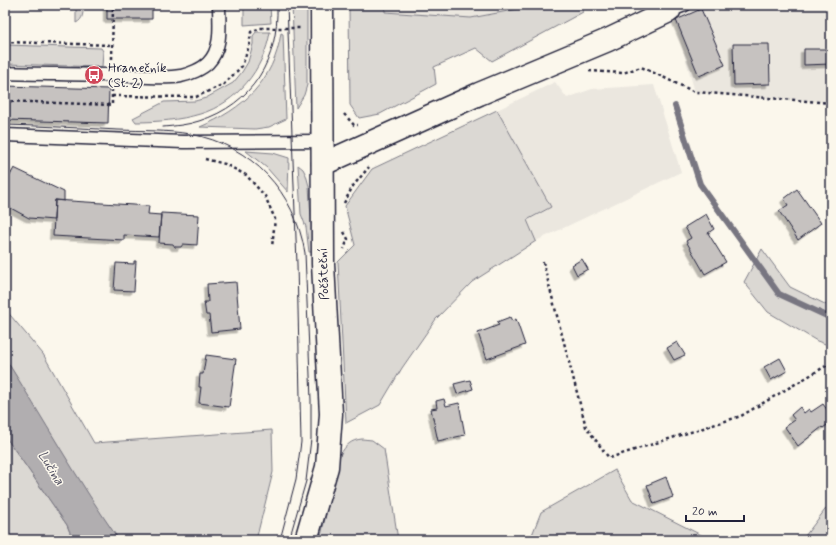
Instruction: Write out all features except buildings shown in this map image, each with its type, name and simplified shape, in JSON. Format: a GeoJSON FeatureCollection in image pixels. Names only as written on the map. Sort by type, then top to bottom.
{"type":"FeatureCollection","features":[{"type":"Feature","properties":{"kind":"street","name":"Počáteční"},"geometry":{"type":"LineString","coordinates":[[306,540],[327,467],[331,414],[323,264],[322,5]]}},
{"type":"Feature","properties":{"kind":"street"},"geometry":{"type":"LineString","coordinates":[[323,164],[479,94],[608,40],[677,8]]}},
{"type":"Feature","properties":{"kind":"lane"},"geometry":{"type":"LineString","coordinates":[[5,73],[112,75],[160,78],[182,76],[196,71],[208,63],[216,52],[219,38],[219,5]]}},
{"type":"Feature","properties":{"kind":"lane"},"geometry":{"type":"LineString","coordinates":[[5,135],[183,142],[323,141]]}},
{"type":"Feature","properties":{"kind":"path"},"geometry":{"type":"LineString","coordinates":[[5,42],[112,45]]}},
{"type":"Feature","properties":{"kind":"path"},"geometry":{"type":"LineString","coordinates":[[586,71],[623,73],[641,66],[695,92],[831,103]]}},
{"type":"Feature","properties":{"kind":"path"},"geometry":{"type":"LineString","coordinates":[[340,110],[354,125],[359,125]]}},
{"type":"Feature","properties":{"kind":"path"},"geometry":{"type":"LineString","coordinates":[[204,159],[225,164],[246,175],[264,196],[275,218],[272,247]]}},
{"type":"Feature","properties":{"kind":"path"},"geometry":{"type":"LineString","coordinates":[[342,206],[353,186],[371,165]]}},
{"type":"Feature","properties":{"kind":"path"},"geometry":{"type":"LineString","coordinates":[[323,264],[338,256],[345,248],[348,239],[342,227]]}},
{"type":"Feature","properties":{"kind":"path"},"geometry":{"type":"LineString","coordinates":[[543,262],[586,427],[610,458],[741,416],[831,363]]}},
{"type":"Feature","properties":{"kind":"shaded area"},"geometry":{"type":"Polygon","coordinates":[[[5,5],[83,5],[83,13],[82,17],[76,23],[76,9],[5,7],[5,5]]]}},
{"type":"Feature","properties":{"kind":"shaded area"},"geometry":{"type":"Polygon","coordinates":[[[244,5],[270,5],[271,23],[244,25],[244,5]]]}},
{"type":"Feature","properties":{"kind":"shaded area"},"geometry":{"type":"Polygon","coordinates":[[[292,5],[307,5],[307,85],[304,95],[296,108],[292,5]]]}},
{"type":"Feature","properties":{"kind":"shaded area"},"geometry":{"type":"Polygon","coordinates":[[[349,5],[385,5],[385,12],[471,18],[540,5],[583,5],[583,12],[492,61],[476,48],[434,67],[436,84],[380,114],[359,118],[350,105],[349,5]]]}},
{"type":"Feature","properties":{"kind":"shaded area"},"geometry":{"type":"Polygon","coordinates":[[[385,5],[540,5],[471,18],[385,12],[385,5]]]}},
{"type":"Feature","properties":{"kind":"shaded area"},"geometry":{"type":"Polygon","coordinates":[[[670,5],[831,5],[831,103],[695,92],[670,5]]]}},
{"type":"Feature","properties":{"kind":"shaded area"},"geometry":{"type":"Polygon","coordinates":[[[256,32],[270,32],[262,59],[247,83],[226,102],[213,109],[185,118],[136,122],[133,118],[164,102],[195,101],[206,98],[233,83],[248,62],[253,44],[253,36],[256,32]]]}},
{"type":"Feature","properties":{"kind":"shaded area"},"geometry":{"type":"Polygon","coordinates":[[[281,33],[283,34],[286,119],[269,127],[255,129],[200,127],[216,120],[230,111],[243,102],[254,91],[264,79],[271,65],[277,50],[281,33]]]}},
{"type":"Feature","properties":{"kind":"shaded area"},"geometry":{"type":"Polygon","coordinates":[[[5,45],[101,48],[103,51],[102,67],[5,64],[5,45]]]}},
{"type":"Feature","properties":{"kind":"shaded area"},"geometry":{"type":"Polygon","coordinates":[[[555,82],[567,98],[592,89],[654,85],[681,172],[536,241],[527,220],[551,207],[497,110],[555,82]]]}},
{"type":"Feature","properties":{"kind":"shaded area"},"geometry":{"type":"Polygon","coordinates":[[[497,110],[551,207],[527,220],[536,241],[472,282],[436,319],[402,368],[380,405],[346,423],[338,262],[355,245],[345,206],[372,169],[497,110]]]}},
{"type":"Feature","properties":{"kind":"shaded area"},"geometry":{"type":"Polygon","coordinates":[[[246,151],[273,153],[289,158],[288,192],[267,168],[246,151]]]}},
{"type":"Feature","properties":{"kind":"shaded area"},"geometry":{"type":"Polygon","coordinates":[[[298,165],[303,169],[309,186],[313,252],[309,252],[306,227],[301,214],[298,165]]]}},
{"type":"Feature","properties":{"kind":"shaded area"},"geometry":{"type":"Polygon","coordinates":[[[762,249],[790,287],[831,307],[831,346],[817,341],[768,312],[744,282],[762,249]]]}},
{"type":"Feature","properties":{"kind":"shaded area"},"geometry":{"type":"Polygon","coordinates":[[[5,309],[43,354],[94,443],[272,430],[273,472],[256,540],[119,540],[99,512],[5,358],[5,309]]]}},
{"type":"Feature","properties":{"kind":"shaded area"},"geometry":{"type":"Polygon","coordinates":[[[5,436],[67,525],[73,540],[5,540],[5,436]]]}},
{"type":"Feature","properties":{"kind":"shaded area"},"geometry":{"type":"Polygon","coordinates":[[[362,439],[372,440],[384,449],[398,540],[320,540],[340,455],[344,448],[349,444],[362,439]]]}},
{"type":"Feature","properties":{"kind":"shaded area"},"geometry":{"type":"Polygon","coordinates":[[[615,470],[632,500],[711,540],[530,540],[541,512],[615,470]]]}},
{"type":"Feature","properties":{"kind":"shaded area"},"geometry":{"type":"Polygon","coordinates":[[[831,502],[831,540],[802,540],[831,502]]]}},
{"type":"Feature","properties":{"kind":"water","name":"Lučina"},"geometry":{"type":"Polygon","coordinates":[[[5,358],[119,540],[73,540],[67,525],[5,436],[5,358]]]}},
{"type":"Feature","properties":{"kind":"waterway"},"geometry":{"type":"LineString","coordinates":[[675,106],[700,184],[779,294],[831,318]]}},
{"type":"Feature","properties":{"kind":"tram line"},"geometry":{"type":"LineString","coordinates":[[163,127],[199,121],[218,113],[234,103],[248,91],[259,77],[273,44],[277,5]]}},
{"type":"Feature","properties":{"kind":"tram line"},"geometry":{"type":"LineString","coordinates":[[280,540],[296,479],[301,442],[297,264],[287,5]]}},
{"type":"Feature","properties":{"kind":"tram line"},"geometry":{"type":"LineString","coordinates":[[5,125],[163,131],[190,134],[212,140],[233,149],[251,160],[281,191],[292,210],[300,231],[305,253],[311,400],[311,439],[306,481],[289,540]]}},
{"type":"Feature","properties":{"kind":"place","name":"Hranečník (St. 2)"},"geometry":{"type":"Point","coordinates":[94,75]}}]}
